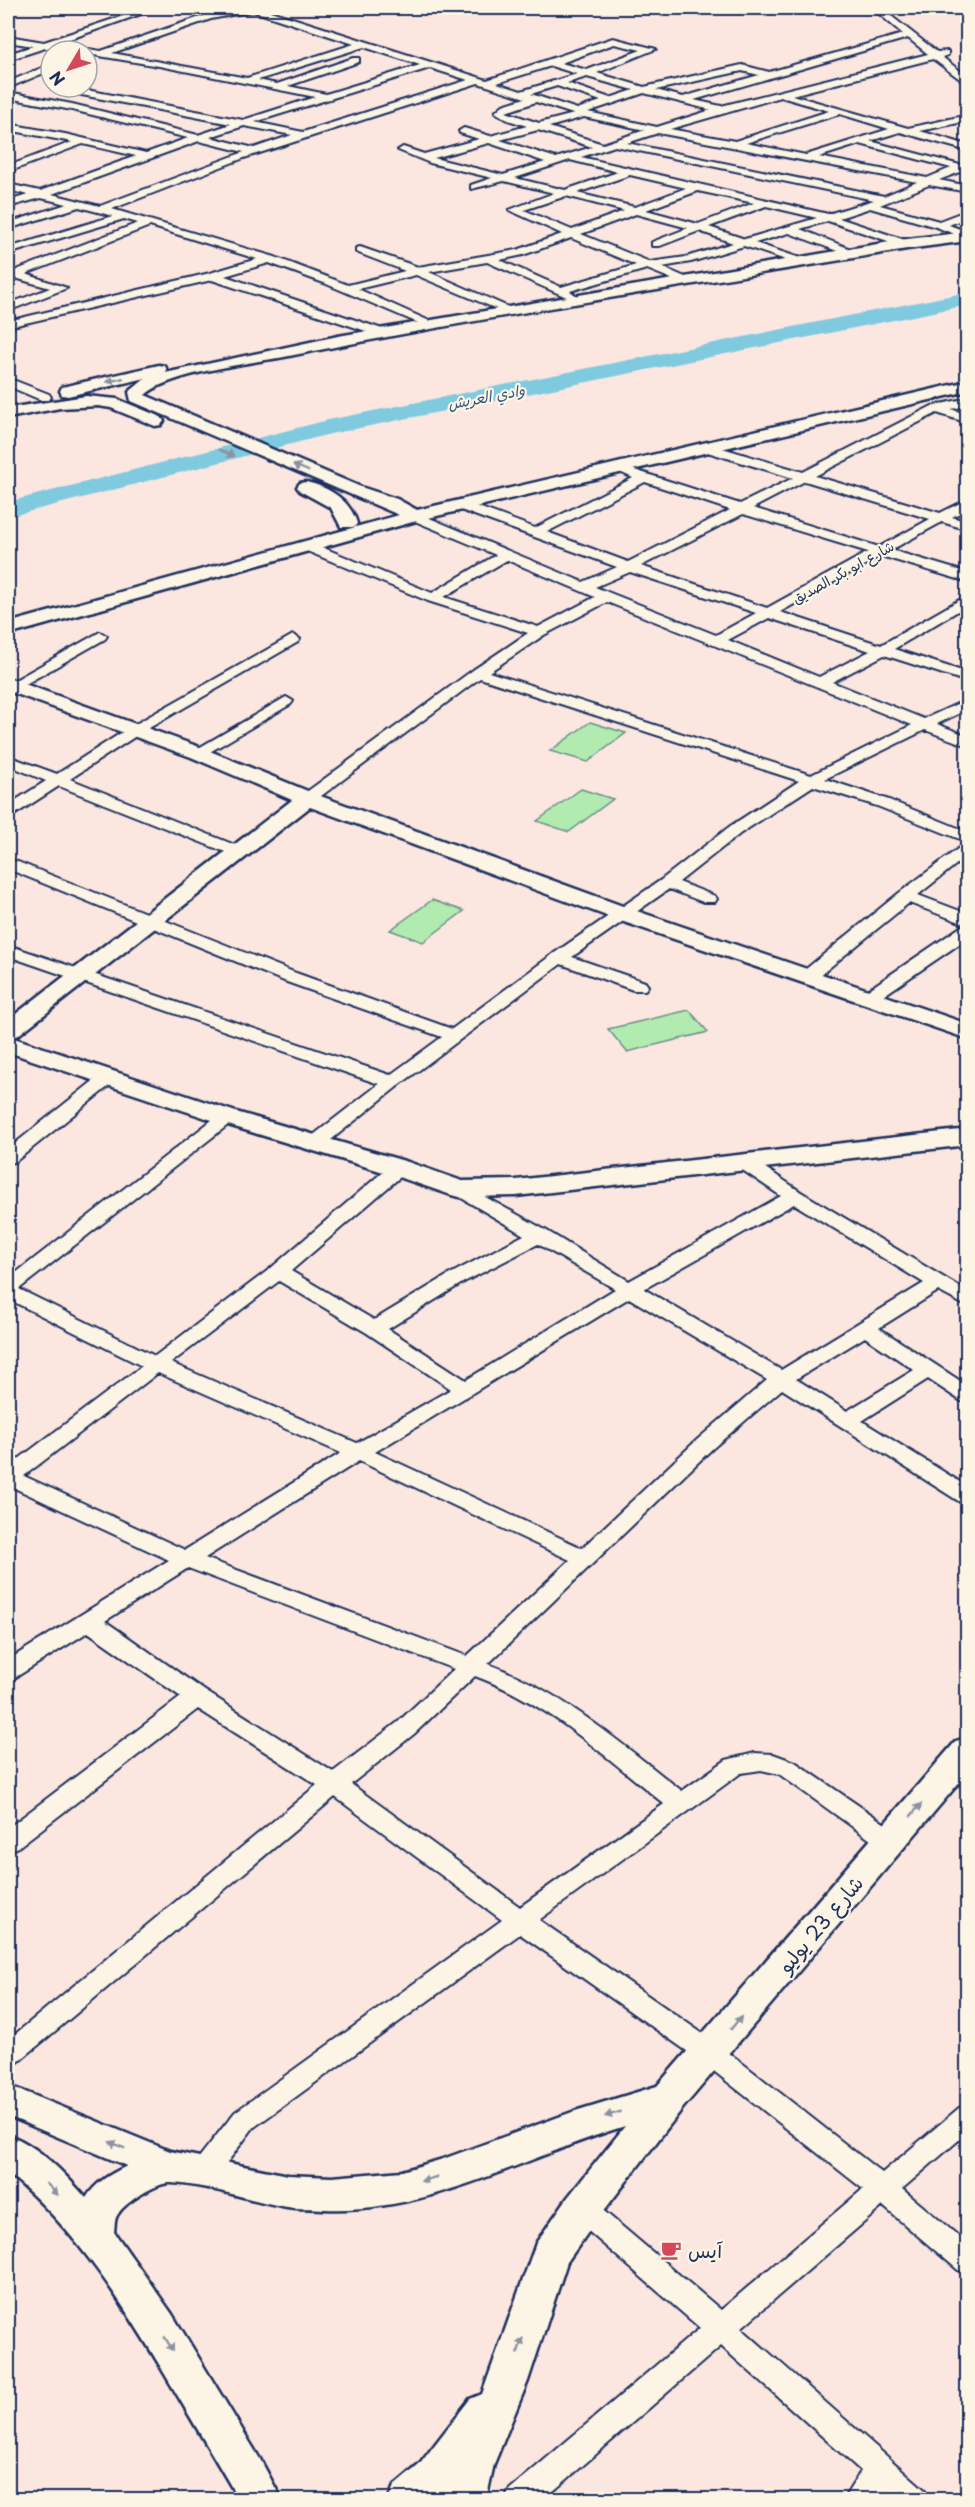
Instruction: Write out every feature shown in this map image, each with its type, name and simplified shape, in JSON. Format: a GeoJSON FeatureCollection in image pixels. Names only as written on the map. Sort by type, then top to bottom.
{"type":"FeatureCollection","features":[{"type":"Feature","properties":{"kind":"street"},"geometry":{"type":"LineString","coordinates":[[61,39],[154,8]]}},
{"type":"Feature","properties":{"kind":"street"},"geometry":{"type":"LineString","coordinates":[[102,53],[168,29],[231,11],[254,8],[581,113],[652,130],[737,143],[968,189]]}},
{"type":"Feature","properties":{"kind":"street"},"geometry":{"type":"LineString","coordinates":[[876,8],[968,82]]}},
{"type":"Feature","properties":{"kind":"street"},"geometry":{"type":"LineString","coordinates":[[890,8],[968,70]]}},
{"type":"Feature","properties":{"kind":"street"},"geometry":{"type":"LineString","coordinates":[[121,19],[168,29]]}},
{"type":"Feature","properties":{"kind":"street"},"geometry":{"type":"LineString","coordinates":[[684,100],[910,35]]}},
{"type":"Feature","properties":{"kind":"street"},"geometry":{"type":"LineString","coordinates":[[8,39],[39,44]]}},
{"type":"Feature","properties":{"kind":"street"},"geometry":{"type":"LineString","coordinates":[[100,210],[184,175],[300,134],[551,63],[616,41],[651,49],[589,74],[521,94]]}},
{"type":"Feature","properties":{"kind":"street"},"geometry":{"type":"LineString","coordinates":[[249,80],[366,44]]}},
{"type":"Feature","properties":{"kind":"street"},"geometry":{"type":"LineString","coordinates":[[8,57],[39,46]]}},
{"type":"Feature","properties":{"kind":"street"},"geometry":{"type":"LineString","coordinates":[[279,86],[387,51]]}},
{"type":"Feature","properties":{"kind":"street"},"geometry":{"type":"LineString","coordinates":[[99,53],[249,80],[325,97]]}},
{"type":"Feature","properties":{"kind":"street"},"geometry":{"type":"LineString","coordinates":[[475,187],[612,142],[723,109],[945,53]]}},
{"type":"Feature","properties":{"kind":"street"},"geometry":{"type":"LineString","coordinates":[[551,63],[644,90],[723,109]]}},
{"type":"Feature","properties":{"kind":"street"},"geometry":{"type":"LineString","coordinates":[[8,204],[42,195],[203,137],[429,65]]}},
{"type":"Feature","properties":{"kind":"street"},"geometry":{"type":"LineString","coordinates":[[423,158],[539,127],[644,90],[742,68],[769,74]]}},
{"type":"Feature","properties":{"kind":"street"},"geometry":{"type":"LineString","coordinates":[[8,85],[39,72]]}},
{"type":"Feature","properties":{"kind":"street"},"geometry":{"type":"LineString","coordinates":[[8,79],[39,83]]}},
{"type":"Feature","properties":{"kind":"street"},"geometry":{"type":"LineString","coordinates":[[558,83],[610,101]]}},
{"type":"Feature","properties":{"kind":"street"},"geometry":{"type":"LineString","coordinates":[[780,94],[968,148]]}},
{"type":"Feature","properties":{"kind":"street"},"geometry":{"type":"LineString","coordinates":[[8,95],[72,107],[253,151]]}},
{"type":"Feature","properties":{"kind":"street"},"geometry":{"type":"LineString","coordinates":[[50,116],[101,95],[300,134]]}},
{"type":"Feature","properties":{"kind":"street"},"geometry":{"type":"LineString","coordinates":[[534,99],[506,107],[500,112],[600,146]]}},
{"type":"Feature","properties":{"kind":"street"},"geometry":{"type":"LineString","coordinates":[[663,180],[737,143],[841,111]]}},
{"type":"Feature","properties":{"kind":"street"},"geometry":{"type":"LineString","coordinates":[[724,194],[805,158],[904,130],[968,118]]}},
{"type":"Feature","properties":{"kind":"street"},"geometry":{"type":"LineString","coordinates":[[11,129],[39,120]]}},
{"type":"Feature","properties":{"kind":"street"},"geometry":{"type":"LineString","coordinates":[[11,129],[83,141],[147,156]]}},
{"type":"Feature","properties":{"kind":"street"},"geometry":{"type":"LineString","coordinates":[[464,131],[554,161]]}},
{"type":"Feature","properties":{"kind":"street"},"geometry":{"type":"LineString","coordinates":[[8,169],[83,141]]}},
{"type":"Feature","properties":{"kind":"street"},"geometry":{"type":"LineString","coordinates":[[860,141],[964,166]]}},
{"type":"Feature","properties":{"kind":"street"},"geometry":{"type":"LineString","coordinates":[[612,142],[698,162],[885,199]]}},
{"type":"Feature","properties":{"kind":"street"},"geometry":{"type":"LineString","coordinates":[[403,150],[423,158],[636,210],[700,228],[802,262]]}},
{"type":"Feature","properties":{"kind":"street"},"geometry":{"type":"LineString","coordinates":[[567,157],[831,217],[907,244]]}},
{"type":"Feature","properties":{"kind":"street"},"geometry":{"type":"LineString","coordinates":[[560,291],[650,265],[679,261],[745,243],[870,205],[964,166]]}},
{"type":"Feature","properties":{"kind":"street"},"geometry":{"type":"LineString","coordinates":[[629,172],[514,210],[688,282]]}},
{"type":"Feature","properties":{"kind":"street"},"geometry":{"type":"LineString","coordinates":[[8,188],[123,216],[271,259],[350,288],[430,326]]}},
{"type":"Feature","properties":{"kind":"street"},"geometry":{"type":"LineString","coordinates":[[350,288],[417,271],[519,253],[697,188]]}},
{"type":"Feature","properties":{"kind":"street"},"geometry":{"type":"LineString","coordinates":[[656,244],[766,202]]}},
{"type":"Feature","properties":{"kind":"street"},"geometry":{"type":"LineString","coordinates":[[8,226],[78,204]]}},
{"type":"Feature","properties":{"kind":"street"},"geometry":{"type":"LineString","coordinates":[[870,205],[940,225],[964,235]]}},
{"type":"Feature","properties":{"kind":"street"},"geometry":{"type":"LineString","coordinates":[[940,225],[968,213]]}},
{"type":"Feature","properties":{"kind":"street"},"geometry":{"type":"LineString","coordinates":[[8,251],[123,216]]}},
{"type":"Feature","properties":{"kind":"street"},"geometry":{"type":"LineString","coordinates":[[10,275],[148,223]]}},
{"type":"Feature","properties":{"kind":"street"},"geometry":{"type":"LineString","coordinates":[[789,229],[852,253]]}},
{"type":"Feature","properties":{"kind":"street"},"geometry":{"type":"LineString","coordinates":[[8,233],[67,253]]}},
{"type":"Feature","properties":{"kind":"street"},"geometry":{"type":"LineString","coordinates":[[964,235],[243,359],[153,381],[143,386],[136,394],[155,406],[583,587],[968,742]]}},
{"type":"Feature","properties":{"kind":"street"},"geometry":{"type":"LineString","coordinates":[[360,250],[417,271],[511,312]]}},
{"type":"Feature","properties":{"kind":"street"},"geometry":{"type":"LineString","coordinates":[[8,324],[213,276],[271,259]]}},
{"type":"Feature","properties":{"kind":"street"},"geometry":{"type":"LineString","coordinates":[[490,259],[578,300]]}},
{"type":"Feature","properties":{"kind":"street"},"geometry":{"type":"LineString","coordinates":[[10,275],[108,301]]}},
{"type":"Feature","properties":{"kind":"street"},"geometry":{"type":"LineString","coordinates":[[213,276],[384,333]]}},
{"type":"Feature","properties":{"kind":"street"},"geometry":{"type":"LineString","coordinates":[[8,309],[70,290]]}},
{"type":"Feature","properties":{"kind":"street"},"geometry":{"type":"LineString","coordinates":[[8,406],[273,346],[338,341]]}},
{"type":"Feature","properties":{"kind":"street"},"geometry":{"type":"LineString","coordinates":[[8,629],[307,546],[408,512],[968,376]]}},
{"type":"Feature","properties":{"kind":"street"},"geometry":{"type":"LineString","coordinates":[[8,382],[45,397]]}},
{"type":"Feature","properties":{"kind":"street"},"geometry":{"type":"LineString","coordinates":[[8,617],[348,523],[460,505],[968,386]]}},
{"type":"Feature","properties":{"kind":"street"},"geometry":{"type":"LineString","coordinates":[[909,399],[968,419]]}},
{"type":"Feature","properties":{"kind":"street"},"geometry":{"type":"LineString","coordinates":[[8,413],[84,401],[113,404],[332,499],[345,512],[348,523]]}},
{"type":"Feature","properties":{"kind":"street"},"geometry":{"type":"LineString","coordinates":[[583,587],[629,567],[936,409],[968,402]]}},
{"type":"Feature","properties":{"kind":"street"},"geometry":{"type":"LineString","coordinates":[[708,447],[968,526]]}},
{"type":"Feature","properties":{"kind":"street"},"geometry":{"type":"LineString","coordinates":[[619,469],[741,509],[968,578]]}},
{"type":"Feature","properties":{"kind":"street"},"geometry":{"type":"LineString","coordinates":[[535,534],[644,477]]}},
{"type":"Feature","properties":{"kind":"street","name":"شارع ابو بكر الصديق"},"geometry":{"type":"LineString","coordinates":[[718,640],[968,503]]}},
{"type":"Feature","properties":{"kind":"street"},"geometry":{"type":"LineString","coordinates":[[460,505],[629,567],[968,678]]}},
{"type":"Feature","properties":{"kind":"street"},"geometry":{"type":"LineString","coordinates":[[307,546],[434,597],[539,632]]}},
{"type":"Feature","properties":{"kind":"street"},"geometry":{"type":"LineString","coordinates":[[434,597],[508,554]]}},
{"type":"Feature","properties":{"kind":"street"},"geometry":{"type":"LineString","coordinates":[[8,1031],[307,800],[478,673],[539,632],[607,596]]}},
{"type":"Feature","properties":{"kind":"street"},"geometry":{"type":"LineString","coordinates":[[821,682],[881,651],[968,599]]}},
{"type":"Feature","properties":{"kind":"street"},"geometry":{"type":"LineString","coordinates":[[10,687],[100,636]]}},
{"type":"Feature","properties":{"kind":"street"},"geometry":{"type":"LineString","coordinates":[[8,812],[137,729],[293,639]]}},
{"type":"Feature","properties":{"kind":"street"},"geometry":{"type":"LineString","coordinates":[[478,673],[883,803],[968,838]]}},
{"type":"Feature","properties":{"kind":"street"},"geometry":{"type":"LineString","coordinates":[[10,687],[137,729],[307,800],[623,914],[968,1032]]}},
{"type":"Feature","properties":{"kind":"street"},"geometry":{"type":"LineString","coordinates":[[198,753],[286,701]]}},
{"type":"Feature","properties":{"kind":"street"},"geometry":{"type":"LineString","coordinates":[[314,1144],[392,1082],[559,958],[667,883],[735,830],[810,780],[968,703]]}},
{"type":"Feature","properties":{"kind":"street"},"geometry":{"type":"LineString","coordinates":[[8,760],[239,852]]}},
{"type":"Feature","properties":{"kind":"street"},"geometry":{"type":"LineString","coordinates":[[807,977],[968,847]]}},
{"type":"Feature","properties":{"kind":"street"},"geometry":{"type":"LineString","coordinates":[[8,863],[290,977],[456,1036]]}},
{"type":"Feature","properties":{"kind":"street"},"geometry":{"type":"LineString","coordinates":[[667,883],[709,899]]}},
{"type":"Feature","properties":{"kind":"street"},"geometry":{"type":"LineString","coordinates":[[905,896],[968,920]]}},
{"type":"Feature","properties":{"kind":"street"},"geometry":{"type":"LineString","coordinates":[[868,998],[968,930]]}},
{"type":"Feature","properties":{"kind":"street"},"geometry":{"type":"LineString","coordinates":[[8,951],[392,1082]]}},
{"type":"Feature","properties":{"kind":"street"},"geometry":{"type":"LineString","coordinates":[[559,958],[639,986]]}},
{"type":"Feature","properties":{"kind":"street"},"geometry":{"type":"LineString","coordinates":[[8,1044],[227,1117],[399,1168],[460,1189],[631,1288],[968,1497]]}},
{"type":"Feature","properties":{"kind":"street"},"geometry":{"type":"LineString","coordinates":[[8,1158],[108,1078]]}},
{"type":"Feature","properties":{"kind":"street"},"geometry":{"type":"LineString","coordinates":[[227,1117],[8,1290],[155,1364],[358,1452],[585,1558]]}},
{"type":"Feature","properties":{"kind":"street"},"geometry":{"type":"LineString","coordinates":[[460,1189],[516,1188],[968,1137]]}},
{"type":"Feature","properties":{"kind":"street"},"geometry":{"type":"LineString","coordinates":[[742,1161],[794,1196],[968,1301]]}},
{"type":"Feature","properties":{"kind":"street"},"geometry":{"type":"LineString","coordinates":[[399,1168],[278,1272],[8,1477],[188,1560],[499,1675],[540,1697],[681,1804]]}},
{"type":"Feature","properties":{"kind":"street"},"geometry":{"type":"LineString","coordinates":[[8,1671],[358,1452],[631,1288],[794,1196]]}},
{"type":"Feature","properties":{"kind":"street"},"geometry":{"type":"LineString","coordinates":[[374,1329],[457,1278],[540,1235]]}},
{"type":"Feature","properties":{"kind":"street"},"geometry":{"type":"LineString","coordinates":[[278,1272],[374,1329],[466,1389]]}},
{"type":"Feature","properties":{"kind":"street"},"geometry":{"type":"LineString","coordinates":[[8,2055],[334,1784],[406,1728],[473,1667],[705,1444],[781,1379],[938,1283]]}},
{"type":"Feature","properties":{"kind":"street"},"geometry":{"type":"LineString","coordinates":[[864,1327],[927,1371],[968,1396]]}},
{"type":"Feature","properties":{"kind":"street"},"geometry":{"type":"LineString","coordinates":[[846,1420],[927,1371]]}},
{"type":"Feature","properties":{"kind":"street"},"geometry":{"type":"LineString","coordinates":[[88,1621],[197,1697],[334,1784],[521,1921],[710,2053],[968,2261]]}},
{"type":"Feature","properties":{"kind":"street"},"geometry":{"type":"LineString","coordinates":[[8,1841],[197,1697]]}},
{"type":"Feature","properties":{"kind":"street","name":"شارع 23 يوليو"},"geometry":{"type":"LineString","coordinates":[[508,2381],[550,2255],[582,2209],[669,2098],[710,2053],[968,1749]]}},
{"type":"Feature","properties":{"kind":"street"},"geometry":{"type":"LineString","coordinates":[[204,2172],[244,2120],[734,1766],[760,1760],[787,1768],[891,1841]]}},
{"type":"Feature","properties":{"kind":"street"},"geometry":{"type":"LineString","coordinates":[[8,2100],[167,2166],[288,2191],[361,2192],[402,2187],[447,2174],[575,2126],[669,2098]]}},
{"type":"Feature","properties":{"kind":"street"},"geometry":{"type":"LineString","coordinates":[[519,2499],[800,2260],[880,2188],[968,2116]]}},
{"type":"Feature","properties":{"kind":"street"},"geometry":{"type":"LineString","coordinates":[[8,2151],[46,2183],[95,2234],[170,2346],[260,2498]]}},
{"type":"Feature","properties":{"kind":"street"},"geometry":{"type":"LineString","coordinates":[[95,2234],[94,2220],[106,2198],[124,2185],[167,2166]]}},
{"type":"Feature","properties":{"kind":"street"},"geometry":{"type":"LineString","coordinates":[[582,2209],[720,2327],[914,2499]]}},
{"type":"Feature","properties":{"kind":"street"},"geometry":{"type":"LineString","coordinates":[[409,2499],[434,2479],[508,2381]]}},
{"type":"Feature","properties":{"kind":"street"},"geometry":{"type":"LineString","coordinates":[[465,2499],[473,2464],[508,2381]]}},
{"type":"Feature","properties":{"kind":"street"},"geometry":{"type":"LineString","coordinates":[[858,2499],[879,2470]]}},
{"type":"Feature","properties":{"kind":"green space"},"geometry":{"type":"Polygon","coordinates":[[[590,722],[626,733],[588,762],[550,751],[590,722]]]}},
{"type":"Feature","properties":{"kind":"green space"},"geometry":{"type":"Polygon","coordinates":[[[581,789],[613,799],[569,832],[537,821],[581,789]]]}},
{"type":"Feature","properties":{"kind":"green space"},"geometry":{"type":"Polygon","coordinates":[[[432,900],[464,911],[423,942],[390,930],[432,900]]]}},
{"type":"Feature","properties":{"kind":"green space"},"geometry":{"type":"Polygon","coordinates":[[[689,1010],[708,1032],[627,1052],[608,1029],[689,1010]]]}},
{"type":"Feature","properties":{"kind":"waterway","name":"وادي العريش"},"geometry":{"type":"LineString","coordinates":[[8,510],[328,427],[968,298]]}},
{"type":"Feature","properties":{"kind":"place","name":"آيس"},"geometry":{"type":"Point","coordinates":[671,2250]}}]}
